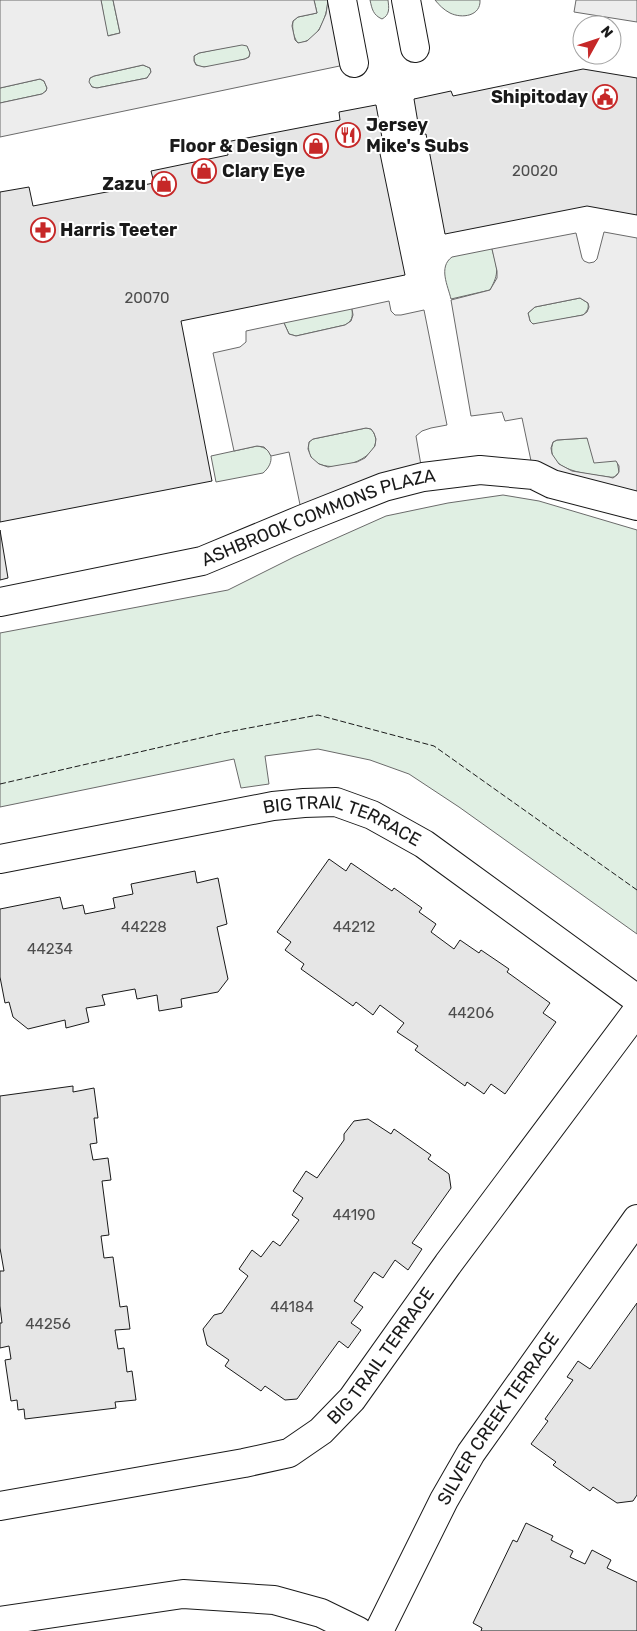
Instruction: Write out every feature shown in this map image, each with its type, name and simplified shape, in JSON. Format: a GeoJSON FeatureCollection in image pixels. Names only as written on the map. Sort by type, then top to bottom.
{"type":"FeatureCollection","features":[{"type":"Feature","properties":{"kind":"street"},"geometry":{"type":"LineString","coordinates":[[342,0],[354,63]]}},
{"type":"Feature","properties":{"kind":"street"},"geometry":{"type":"LineString","coordinates":[[406,0],[415,48]]}},
{"type":"Feature","properties":{"kind":"street","name":"ASHBROOK COMMONS PLAZA"},"geometry":{"type":"LineString","coordinates":[[0,602],[202,561],[384,487],[423,477],[480,470],[534,475],[552,484],[637,506]]}},
{"type":"Feature","properties":{"kind":"street","name":"BIG TRAIL TERRACE"},"geometry":{"type":"LineString","coordinates":[[0,859],[273,806],[336,802],[372,815],[424,844],[637,999]]}},
{"type":"Feature","properties":{"kind":"street","name":"BIG TRAIL TERRACE"},"geometry":{"type":"LineString","coordinates":[[0,1506],[289,1454],[322,1432],[352,1399],[448,1264],[637,1011]]}},
{"type":"Feature","properties":{"kind":"street","name":"SILVER CREEK TERRACE"},"geometry":{"type":"LineString","coordinates":[[379,1631],[444,1500],[472,1453],[517,1386],[637,1219]]}},
{"type":"Feature","properties":{"kind":"street"},"geometry":{"type":"LineString","coordinates":[[0,1621],[183,1594],[274,1600],[321,1613],[358,1631]]}},
{"type":"Feature","properties":{"kind":"green space"},"geometry":{"type":"Polygon","coordinates":[[[101,0],[113,0],[120,33],[107,36],[101,0]]]}},
{"type":"Feature","properties":{"kind":"green space"},"geometry":{"type":"Polygon","coordinates":[[[314,0],[328,0],[326,14],[316,33],[305,42],[298,43],[293,32],[293,21],[298,17],[317,13],[314,0]]]}},
{"type":"Feature","properties":{"kind":"green space"},"geometry":{"type":"Polygon","coordinates":[[[370,0],[388,0],[389,6],[385,17],[382,19],[375,14],[370,0]]]}},
{"type":"Feature","properties":{"kind":"green space"},"geometry":{"type":"Polygon","coordinates":[[[435,0],[480,0],[474,13],[460,16],[448,12],[435,0]]]}},
{"type":"Feature","properties":{"kind":"green space"},"geometry":{"type":"Polygon","coordinates":[[[242,44],[247,45],[250,53],[249,57],[245,59],[208,67],[199,66],[195,62],[194,56],[199,53],[242,44]]]}},
{"type":"Feature","properties":{"kind":"green space"},"geometry":{"type":"Polygon","coordinates":[[[143,65],[150,68],[151,72],[147,78],[97,88],[92,87],[88,82],[94,76],[143,65]]]}},
{"type":"Feature","properties":{"kind":"green space"},"geometry":{"type":"Polygon","coordinates":[[[40,79],[44,81],[47,88],[42,94],[0,103],[0,88],[40,79]]]}},
{"type":"Feature","properties":{"kind":"green space"},"geometry":{"type":"Polygon","coordinates":[[[492,249],[497,270],[490,290],[451,299],[445,277],[448,261],[452,257],[492,249]]]}},
{"type":"Feature","properties":{"kind":"green space"},"geometry":{"type":"Polygon","coordinates":[[[580,298],[588,303],[587,310],[583,315],[538,324],[533,324],[530,321],[528,313],[535,307],[580,298]]]}},
{"type":"Feature","properties":{"kind":"green space"},"geometry":{"type":"Polygon","coordinates":[[[352,309],[352,318],[345,325],[296,336],[289,334],[284,323],[352,309]]]}},
{"type":"Feature","properties":{"kind":"green space"},"geometry":{"type":"Polygon","coordinates":[[[366,428],[371,429],[376,441],[372,451],[361,459],[347,465],[332,467],[319,464],[310,456],[309,442],[313,439],[366,428]]]}},
{"type":"Feature","properties":{"kind":"green space"},"geometry":{"type":"Polygon","coordinates":[[[587,438],[617,461],[619,472],[616,476],[580,473],[570,470],[555,460],[552,452],[553,442],[557,440],[587,438]]]}},
{"type":"Feature","properties":{"kind":"green space"},"geometry":{"type":"Polygon","coordinates":[[[257,446],[263,447],[271,456],[270,465],[263,473],[216,482],[211,456],[257,446]]]}},
{"type":"Feature","properties":{"kind":"green space"},"geometry":{"type":"Polygon","coordinates":[[[503,495],[539,501],[637,530],[637,934],[459,807],[409,774],[370,760],[318,749],[265,756],[269,784],[241,788],[234,759],[0,807],[0,633],[228,590],[294,557],[386,516],[448,503],[503,495]]]}},
{"type":"Feature","properties":{"kind":"shaded area"},"geometry":{"type":"Polygon","coordinates":[[[0,0],[101,0],[108,36],[120,33],[113,0],[314,0],[317,13],[298,17],[293,21],[292,26],[295,40],[298,43],[307,41],[319,30],[326,14],[328,0],[342,0],[354,63],[0,137],[0,103],[42,94],[47,88],[44,81],[40,79],[0,88],[0,0]],[[242,45],[199,53],[194,56],[194,61],[196,65],[204,67],[245,59],[249,57],[250,53],[247,46],[242,45]],[[143,65],[94,76],[90,78],[89,82],[92,87],[97,88],[147,78],[151,72],[150,68],[143,65]]]}},
{"type":"Feature","properties":{"kind":"shaded area"},"geometry":{"type":"Polygon","coordinates":[[[576,0],[637,0],[637,22],[622,20],[622,15],[593,15],[574,12],[576,0]]]}},
{"type":"Feature","properties":{"kind":"shaded area"},"geometry":{"type":"Polygon","coordinates":[[[604,232],[637,238],[637,506],[534,475],[522,418],[505,421],[502,412],[471,416],[451,300],[490,290],[497,278],[492,249],[576,233],[584,261],[589,263],[597,259],[604,232]],[[580,298],[535,307],[528,313],[530,321],[533,324],[583,315],[589,307],[588,303],[580,298]],[[587,438],[557,440],[553,442],[552,454],[559,464],[572,471],[613,478],[619,472],[619,466],[616,461],[594,463],[587,438]]]}},
{"type":"Feature","properties":{"kind":"shaded area"},"geometry":{"type":"Polygon","coordinates":[[[389,301],[391,311],[395,315],[424,310],[447,425],[422,431],[416,436],[423,477],[303,519],[289,452],[271,456],[264,447],[257,446],[234,451],[213,353],[240,347],[246,342],[246,331],[284,323],[289,334],[296,336],[345,325],[351,321],[352,309],[389,301]],[[366,428],[313,439],[309,442],[308,449],[311,457],[319,464],[328,467],[357,462],[365,458],[375,446],[376,439],[371,429],[366,428]]]}},
{"type":"Feature","properties":{"kind":"building"},"geometry":{"type":"Polygon","coordinates":[[[583,69],[637,78],[637,215],[587,206],[445,234],[426,134],[420,135],[414,99],[451,91],[453,96],[583,69]]]}},
{"type":"Feature","properties":{"kind":"building"},"geometry":{"type":"Polygon","coordinates":[[[376,105],[383,143],[378,144],[405,275],[181,321],[212,481],[0,522],[0,192],[29,187],[33,206],[154,183],[151,171],[228,155],[226,142],[340,120],[339,112],[376,105]]]}},
{"type":"Feature","properties":{"kind":"building"},"geometry":{"type":"Polygon","coordinates":[[[0,530],[8,578],[0,580],[0,530]]]}},
{"type":"Feature","properties":{"kind":"building"},"geometry":{"type":"Polygon","coordinates":[[[329,859],[346,871],[351,863],[392,891],[394,888],[422,908],[419,912],[436,924],[431,932],[454,949],[460,940],[479,953],[481,950],[509,969],[507,972],[550,1003],[543,1013],[556,1022],[505,1094],[491,1084],[484,1094],[467,1082],[465,1086],[415,1050],[418,1046],[397,1032],[404,1023],[380,1005],[373,1015],[356,1002],[353,1006],[301,969],[304,964],[285,950],[291,942],[277,932],[329,859]]]}},
{"type":"Feature","properties":{"kind":"building"},"geometry":{"type":"Polygon","coordinates":[[[195,871],[197,883],[218,878],[227,924],[217,927],[228,979],[218,992],[181,999],[182,1007],[159,1011],[157,995],[137,999],[135,989],[102,995],[105,1005],[86,1008],[89,1022],[66,1028],[65,1020],[28,1029],[13,1017],[9,1002],[5,1003],[0,977],[0,909],[60,897],[63,909],[83,905],[85,914],[115,908],[113,898],[133,894],[131,884],[195,871]]]}},
{"type":"Feature","properties":{"kind":"building"},"geometry":{"type":"Polygon","coordinates":[[[73,1086],[73,1092],[94,1088],[98,1118],[94,1118],[97,1143],[90,1144],[93,1160],[108,1158],[111,1180],[102,1181],[109,1235],[101,1236],[104,1258],[113,1257],[120,1307],[127,1306],[130,1329],[115,1330],[118,1349],[124,1348],[127,1372],[132,1371],[136,1400],[115,1402],[116,1408],[25,1419],[24,1409],[18,1410],[17,1400],[11,1401],[5,1360],[11,1359],[9,1346],[0,1348],[0,1323],[2,1323],[0,1271],[4,1271],[0,1248],[0,1096],[73,1086]]]}},
{"type":"Feature","properties":{"kind":"building"},"geometry":{"type":"Polygon","coordinates":[[[368,1119],[391,1134],[394,1129],[431,1155],[428,1159],[449,1174],[451,1188],[412,1243],[422,1249],[408,1270],[395,1260],[383,1278],[374,1272],[354,1301],[363,1307],[351,1323],[361,1330],[348,1348],[339,1341],[297,1399],[285,1400],[265,1386],[261,1391],[225,1366],[229,1360],[207,1345],[203,1329],[214,1315],[222,1313],[248,1276],[239,1269],[252,1250],[261,1257],[273,1241],[280,1246],[299,1220],[292,1215],[303,1198],[293,1191],[306,1171],[317,1178],[344,1140],[344,1134],[354,1121],[368,1119]]]}},
{"type":"Feature","properties":{"kind":"building"},"geometry":{"type":"Polygon","coordinates":[[[637,1303],[637,1495],[633,1501],[617,1503],[593,1487],[590,1491],[553,1465],[556,1462],[531,1444],[548,1421],[545,1419],[573,1380],[567,1377],[578,1361],[590,1369],[637,1303]]]}},
{"type":"Feature","properties":{"kind":"building"},"geometry":{"type":"Polygon","coordinates":[[[526,1523],[553,1536],[551,1540],[573,1551],[570,1557],[585,1564],[592,1550],[611,1560],[607,1568],[637,1582],[637,1631],[481,1631],[482,1628],[473,1623],[513,1540],[517,1542],[526,1523]]]}},
{"type":"Feature","properties":{"kind":"fence"},"geometry":{"type":"LineString","coordinates":[[0,784],[222,733],[318,715],[434,746],[637,890]]}},
{"type":"Feature","properties":{"kind":"place","name":"Shipitoday"},"geometry":{"type":"Point","coordinates":[605,97]}},
{"type":"Feature","properties":{"kind":"place","name":"Jersey Mike's Subs"},"geometry":{"type":"Point","coordinates":[348,135]}},
{"type":"Feature","properties":{"kind":"place","name":"Floor & Design"},"geometry":{"type":"Point","coordinates":[316,146]}},
{"type":"Feature","properties":{"kind":"place","name":"Clary Eye"},"geometry":{"type":"Point","coordinates":[204,171]}},
{"type":"Feature","properties":{"kind":"place","name":"Zazu"},"geometry":{"type":"Point","coordinates":[164,184]}},
{"type":"Feature","properties":{"kind":"place","name":"Harris Teeter"},"geometry":{"type":"Point","coordinates":[43,230]}}]}
